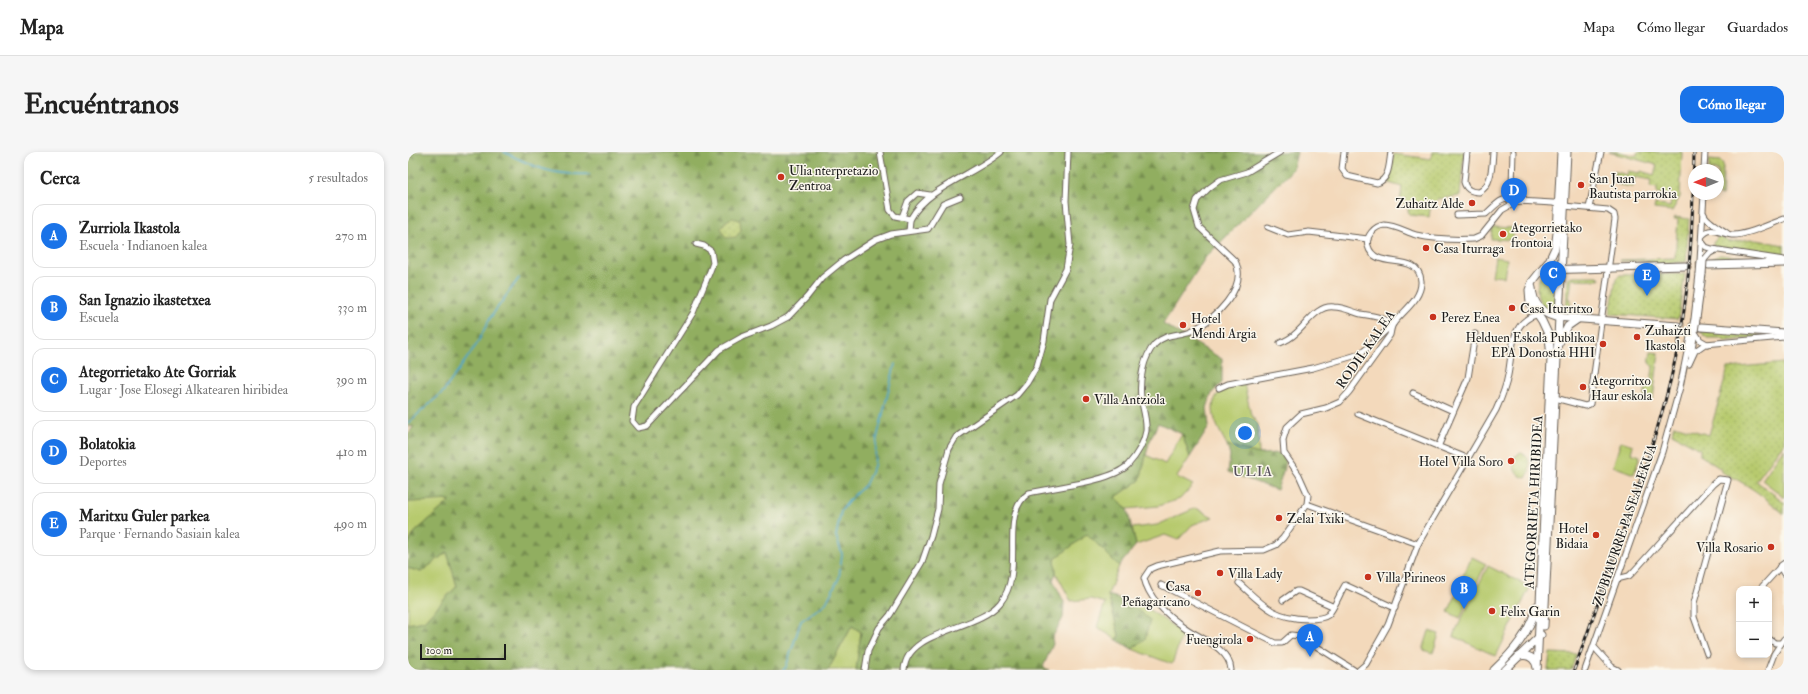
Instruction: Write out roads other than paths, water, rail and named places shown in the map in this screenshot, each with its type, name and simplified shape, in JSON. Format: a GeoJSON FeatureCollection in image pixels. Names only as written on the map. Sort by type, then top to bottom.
{"type":"FeatureCollection","features":[{"type":"Feature","properties":{"kind":"main road"},"geometry":{"type":"LineString","coordinates":[[1561,152],[1562,206]]}},
{"type":"Feature","properties":{"kind":"main road"},"geometry":{"type":"LineString","coordinates":[[1542,270],[1549,261],[1555,248],[1562,206],[1567,152]]}},
{"type":"Feature","properties":{"kind":"main road","name":"ATEGORRIETA HIRIBIDEA"},"geometry":{"type":"LineString","coordinates":[[1537,670],[1542,634],[1558,347],[1562,206]]}},
{"type":"Feature","properties":{"kind":"main road"},"geometry":{"type":"LineString","coordinates":[[1704,261],[1784,262]]}},
{"type":"Feature","properties":{"kind":"main road"},"geometry":{"type":"LineString","coordinates":[[1542,270],[1686,266]]}},
{"type":"Feature","properties":{"kind":"main road","name":"ATEGORRIETA HIRIBIDEA"},"geometry":{"type":"LineString","coordinates":[[1542,270],[1534,278],[1532,287],[1533,296],[1549,336],[1551,359],[1540,586],[1542,670]]}},
{"type":"Feature","properties":{"kind":"main road"},"geometry":{"type":"LineString","coordinates":[[1541,313],[1559,318],[1678,326]]}},
{"type":"Feature","properties":{"kind":"main road"},"geometry":{"type":"LineString","coordinates":[[1558,347],[1568,326],[1580,319]]}},
{"type":"Feature","properties":{"kind":"main road"},"geometry":{"type":"LineString","coordinates":[[1695,331],[1784,333]]}},
{"type":"Feature","properties":{"kind":"main road"},"geometry":{"type":"LineString","coordinates":[[1494,670],[1516,647],[1527,632],[1538,603],[1540,586]]}},
{"type":"Feature","properties":{"kind":"main road"},"geometry":{"type":"LineString","coordinates":[[1505,670],[1542,634]]}},
{"type":"Feature","properties":{"kind":"main road"},"geometry":{"type":"LineString","coordinates":[[1519,656],[1528,656],[1533,659],[1537,670]]}},
{"type":"Feature","properties":{"kind":"street"},"geometry":{"type":"LineString","coordinates":[[880,152],[890,210],[895,216],[910,219]]}},
{"type":"Feature","properties":{"kind":"street"},"geometry":{"type":"LineString","coordinates":[[909,230],[910,219],[930,195],[990,162],[1001,152]]}},
{"type":"Feature","properties":{"kind":"street"},"geometry":{"type":"LineString","coordinates":[[865,670],[868,651],[879,628],[890,615],[924,555],[932,536],[938,509],[939,484],[949,449],[956,436],[1017,395],[1028,383],[1037,366],[1044,341],[1050,299],[1066,268],[1070,245],[1066,201],[1068,152]]}},
{"type":"Feature","properties":{"kind":"street"},"geometry":{"type":"LineString","coordinates":[[904,670],[904,664],[909,654],[920,643],[988,614],[999,604],[1007,593],[1012,581],[1014,518],[1017,506],[1022,497],[1029,492],[1110,476],[1127,466],[1138,453],[1146,430],[1140,384],[1148,355],[1154,345],[1162,337],[1189,332],[1204,325],[1225,306],[1233,292],[1239,274],[1235,261],[1200,227],[1194,210],[1196,200],[1220,180],[1247,172],[1280,152]]}},
{"type":"Feature","properties":{"kind":"street"},"geometry":{"type":"LineString","coordinates":[[1344,152],[1342,169],[1347,176],[1377,183],[1381,182],[1387,175],[1391,152]]}},
{"type":"Feature","properties":{"kind":"street"},"geometry":{"type":"LineString","coordinates":[[1467,152],[1464,182],[1465,186],[1468,190],[1479,192],[1486,187],[1492,164],[1493,152]]}},
{"type":"Feature","properties":{"kind":"street"},"geometry":{"type":"LineString","coordinates":[[1513,152],[1512,186],[1526,201]]}},
{"type":"Feature","properties":{"kind":"street"},"geometry":{"type":"LineString","coordinates":[[1589,208],[1601,152]]}},
{"type":"Feature","properties":{"kind":"street"},"geometry":{"type":"LineString","coordinates":[[1704,152],[1704,164]]}},
{"type":"Feature","properties":{"kind":"street"},"geometry":{"type":"LineString","coordinates":[[902,217],[908,201],[918,193],[930,195]]}},
{"type":"Feature","properties":{"kind":"street"},"geometry":{"type":"LineString","coordinates":[[696,244],[704,246],[711,251],[713,263],[693,313],[634,408],[632,421],[638,428],[647,426],[720,350],[742,337],[771,326],[788,317],[822,278],[844,260],[875,240],[891,234],[909,230],[928,229],[944,204],[960,197]]}},
{"type":"Feature","properties":{"kind":"street"},"geometry":{"type":"LineString","coordinates":[[1457,215],[1486,214],[1502,200],[1507,198],[1518,201],[1553,203],[1562,206],[1608,210],[1614,214],[1615,219],[1609,268],[1590,404],[1585,406],[1555,398]]}},
{"type":"Feature","properties":{"kind":"street","name":"ZUBIAURRE PASEALEKUA"},"geometry":{"type":"LineString","coordinates":[[1680,387],[1689,364],[1695,331],[1695,307],[1704,261],[1702,239],[1704,200]]}},
{"type":"Feature","properties":{"kind":"street"},"geometry":{"type":"LineString","coordinates":[[1268,227],[1288,235],[1309,232],[1368,239],[1375,228],[1385,225],[1418,235],[1474,239],[1481,236],[1502,210],[1518,201]]}},
{"type":"Feature","properties":{"kind":"street"},"geometry":{"type":"LineString","coordinates":[[1703,213],[1708,221],[1719,226],[1731,235]]}},
{"type":"Feature","properties":{"kind":"street"},"geometry":{"type":"LineString","coordinates":[[1784,219],[1749,232],[1731,235],[1712,230],[1707,231],[1702,239],[1706,247],[1784,262]]}},
{"type":"Feature","properties":{"kind":"street","name":"RODIL KALEA"},"geometry":{"type":"LineString","coordinates":[[1307,504],[1308,495],[1305,488],[1284,453],[1283,440],[1287,426],[1301,414],[1326,408],[1340,402],[1349,392],[1390,335],[1393,324],[1411,304],[1419,291],[1421,280],[1416,267],[1408,263],[1386,260],[1374,255],[1368,248],[1368,239]]}},
{"type":"Feature","properties":{"kind":"street"},"geometry":{"type":"LineString","coordinates":[[1704,261],[1710,253],[1717,250]]}},
{"type":"Feature","properties":{"kind":"street","name":"ZUBIAURRE PASEALEKUA"},"geometry":{"type":"LineString","coordinates":[[1695,319],[1701,274]]}},
{"type":"Feature","properties":{"kind":"street"},"geometry":{"type":"LineString","coordinates":[[1219,388],[1228,384],[1313,368],[1357,355],[1365,350],[1393,324],[1385,319],[1368,314],[1361,314],[1334,306],[1328,307],[1314,314],[1295,334],[1280,343]]}},
{"type":"Feature","properties":{"kind":"street"},"geometry":{"type":"LineString","coordinates":[[1359,670],[1366,664],[1383,635],[1395,608],[1410,562],[1418,544],[1492,416],[1503,393],[1508,377],[1513,344],[1517,330],[1526,318],[1541,313]]}},
{"type":"Feature","properties":{"kind":"street"},"geometry":{"type":"LineString","coordinates":[[1695,331],[1700,340],[1708,344]]}},
{"type":"Feature","properties":{"kind":"street","name":"ZUBIAURRE PASEALEKUA"},"geometry":{"type":"LineString","coordinates":[[1585,670],[1662,452],[1695,331]]}},
{"type":"Feature","properties":{"kind":"street"},"geometry":{"type":"LineString","coordinates":[[1438,446],[1468,378],[1475,334]]}},
{"type":"Feature","properties":{"kind":"street"},"geometry":{"type":"LineString","coordinates":[[1689,364],[1697,348],[1708,344],[1778,339],[1784,337]]}},
{"type":"Feature","properties":{"kind":"street"},"geometry":{"type":"LineString","coordinates":[[1413,393],[1453,411]]}},
{"type":"Feature","properties":{"kind":"street"},"geometry":{"type":"LineString","coordinates":[[1358,414],[1467,458]]}},
{"type":"Feature","properties":{"kind":"street"},"geometry":{"type":"LineString","coordinates":[[1617,579],[1629,576],[1718,479],[1728,480],[1694,603],[1694,618],[1707,654]]}},
{"type":"Feature","properties":{"kind":"street"},"geometry":{"type":"LineString","coordinates":[[1231,670],[1226,657],[1221,651],[1186,629],[1166,612],[1154,599],[1144,578],[1146,573],[1157,566],[1204,554],[1220,551],[1257,551],[1270,548],[1284,538],[1307,504],[1418,544]]}},
{"type":"Feature","properties":{"kind":"street"},"geometry":{"type":"LineString","coordinates":[[1782,565],[1784,574]]}},
{"type":"Feature","properties":{"kind":"street"},"geometry":{"type":"LineString","coordinates":[[1763,586],[1782,565]]}},
{"type":"Feature","properties":{"kind":"street"},"geometry":{"type":"LineString","coordinates":[[1239,583],[1266,608],[1291,618],[1322,618],[1328,614],[1344,585],[1395,608]]}},
{"type":"Feature","properties":{"kind":"street"},"geometry":{"type":"LineString","coordinates":[[1161,585],[1275,643],[1282,643],[1291,636],[1300,636],[1354,670]]}},
{"type":"Feature","properties":{"kind":"street"},"geometry":{"type":"LineString","coordinates":[[1283,600],[1299,591],[1332,606]]}},
{"type":"Feature","properties":{"kind":"street"},"geometry":{"type":"LineString","coordinates":[[1768,670],[1774,654],[1782,641]]}},
{"type":"Feature","properties":{"kind":"street"},"geometry":{"type":"LineString","coordinates":[[1594,647],[1612,667],[1618,670]]}},
{"type":"Feature","properties":{"kind":"waterway"},"geometry":{"type":"LineString","coordinates":[[504,152],[546,170],[566,174],[590,174]]}},
{"type":"Feature","properties":{"kind":"waterway"},"geometry":{"type":"LineString","coordinates":[[408,423],[443,392],[477,344],[490,318],[519,278]]}},
{"type":"Feature","properties":{"kind":"waterway"},"geometry":{"type":"LineString","coordinates":[[783,670],[786,667],[801,621],[826,603],[839,578],[842,554],[836,536],[841,511],[851,498],[865,485],[874,466],[877,438],[895,364]]}},
{"type":"Feature","properties":{"kind":"tunnel"},"geometry":{"type":"LineString","coordinates":[[1685,266],[1706,265]]}},
{"type":"Feature","properties":{"kind":"tunnel"},"geometry":{"type":"LineString","coordinates":[[1678,326],[1698,327]]}},
{"type":"Feature","properties":{"kind":"railway"},"geometry":{"type":"LineString","coordinates":[[1574,670],[1648,458],[1670,382],[1681,330],[1687,286],[1692,219],[1694,152]]}},
{"type":"Feature","properties":{"kind":"place","name":"Ulia nterpretazio Zentroa"},"geometry":{"type":"Point","coordinates":[781,177]}},
{"type":"Feature","properties":{"kind":"place","name":"San Juan Bautista parrokia"},"geometry":{"type":"Point","coordinates":[1581,185]}},
{"type":"Feature","properties":{"kind":"place","name":"Zuhaitz Alde"},"geometry":{"type":"Point","coordinates":[1472,203]}},
{"type":"Feature","properties":{"kind":"place","name":"Bolatokia"},"geometry":{"type":"Point","coordinates":[1514,211]}},
{"type":"Feature","properties":{"kind":"place","name":"Ategorrietako frontoia"},"geometry":{"type":"Point","coordinates":[1503,234]}},
{"type":"Feature","properties":{"kind":"place","name":"Casa Iturraga"},"geometry":{"type":"Point","coordinates":[1426,248]}},
{"type":"Feature","properties":{"kind":"place","name":"Ategorrietako Ate Gorriak"},"geometry":{"type":"Point","coordinates":[1553,294]}},
{"type":"Feature","properties":{"kind":"place","name":"Maritxu Guler parkea"},"geometry":{"type":"Point","coordinates":[1647,296]}},
{"type":"Feature","properties":{"kind":"place","name":"Casa Iturritxo"},"geometry":{"type":"Point","coordinates":[1512,308]}},
{"type":"Feature","properties":{"kind":"place","name":"Perez Enea"},"geometry":{"type":"Point","coordinates":[1433,317]}},
{"type":"Feature","properties":{"kind":"place","name":"Hotel Mendi Argia"},"geometry":{"type":"Point","coordinates":[1183,325]}},
{"type":"Feature","properties":{"kind":"place","name":"Zuhaizti Ikastola"},"geometry":{"type":"Point","coordinates":[1637,337]}},
{"type":"Feature","properties":{"kind":"place","name":"Helduen Eskola Publikoa EPA Donostia HHI"},"geometry":{"type":"Point","coordinates":[1603,344]}},
{"type":"Feature","properties":{"kind":"place","name":"Ategorritxo Haur eskola"},"geometry":{"type":"Point","coordinates":[1583,387]}},
{"type":"Feature","properties":{"kind":"place","name":"Villa Antziola"},"geometry":{"type":"Point","coordinates":[1086,399]}},
{"type":"Feature","properties":{"kind":"place","name":"Hotel Villa Soro"},"geometry":{"type":"Point","coordinates":[1511,461]}},
{"type":"Feature","properties":{"kind":"place","name":"Zelai Txiki"},"geometry":{"type":"Point","coordinates":[1279,518]}},
{"type":"Feature","properties":{"kind":"place","name":"Hotel Bidaia"},"geometry":{"type":"Point","coordinates":[1596,535]}},
{"type":"Feature","properties":{"kind":"place","name":"Villa Rosario"},"geometry":{"type":"Point","coordinates":[1771,547]}},
{"type":"Feature","properties":{"kind":"place","name":"Villa Lady"},"geometry":{"type":"Point","coordinates":[1220,573]}},
{"type":"Feature","properties":{"kind":"place","name":"Villa Pirineos"},"geometry":{"type":"Point","coordinates":[1368,577]}},
{"type":"Feature","properties":{"kind":"place","name":"Casa Peñagaricano"},"geometry":{"type":"Point","coordinates":[1198,593]}},
{"type":"Feature","properties":{"kind":"place","name":"San Ignazio ikastetxea"},"geometry":{"type":"Point","coordinates":[1464,609]}},
{"type":"Feature","properties":{"kind":"place","name":"Felix Garin"},"geometry":{"type":"Point","coordinates":[1492,611]}},
{"type":"Feature","properties":{"kind":"place","name":"Fuengirola"},"geometry":{"type":"Point","coordinates":[1250,639]}},
{"type":"Feature","properties":{"kind":"place","name":"Zurriola Ikastola"},"geometry":{"type":"Point","coordinates":[1310,657]}},
{"type":"Feature","properties":{"kind":"district","name":"ULIA"},"geometry":{"type":"Point","coordinates":[1253,471]}}]}
